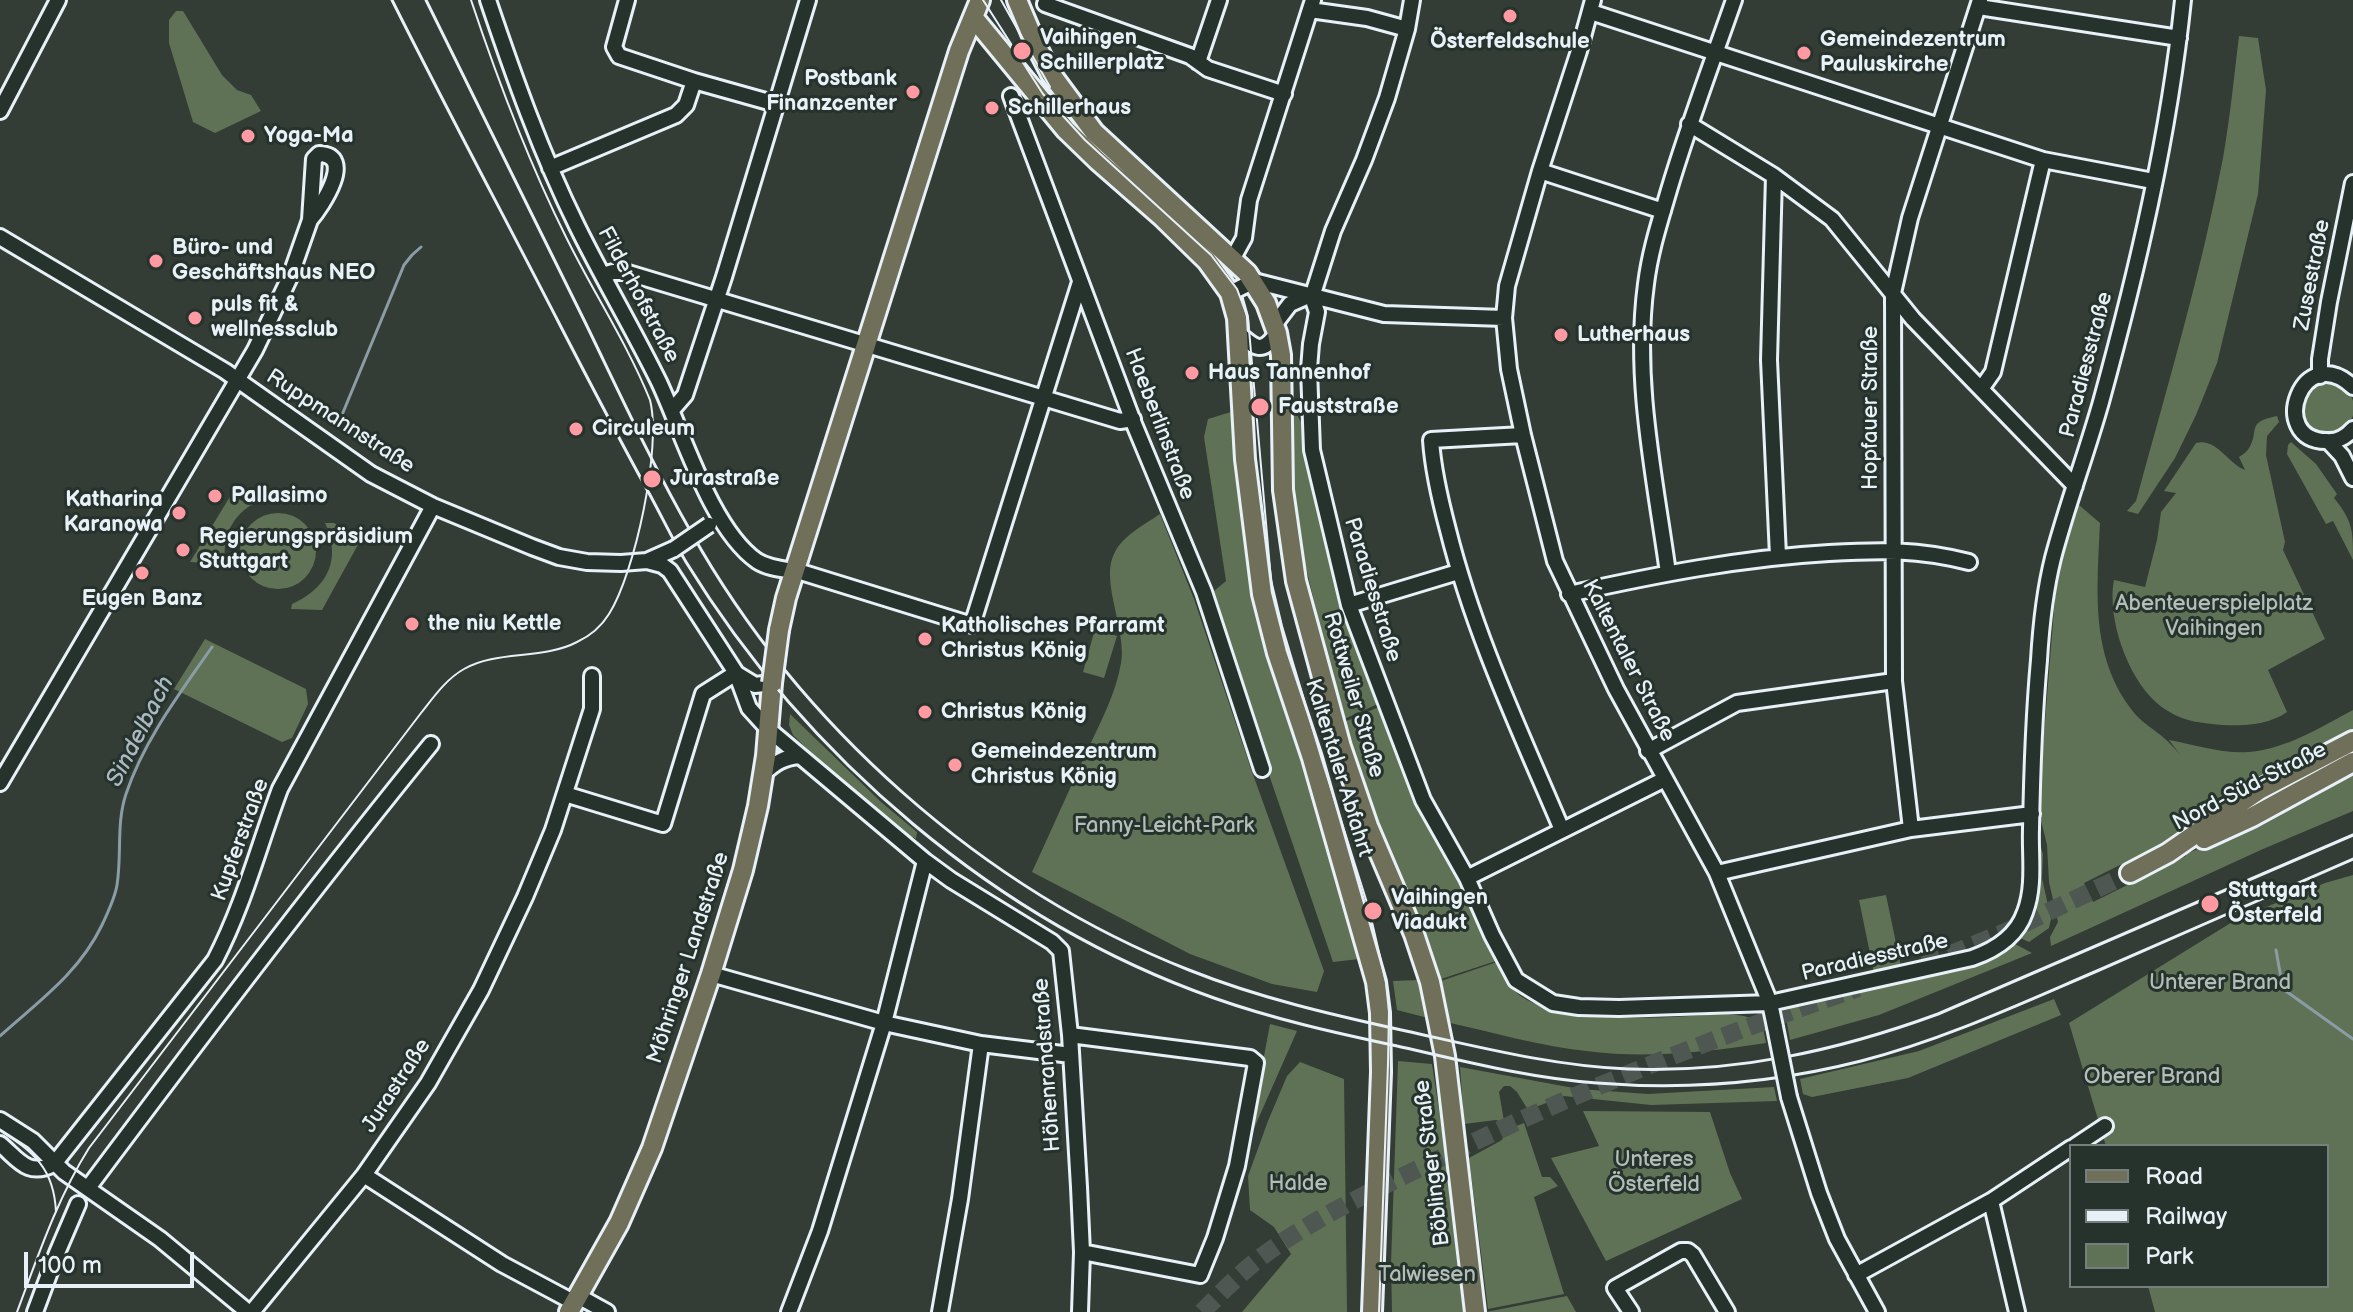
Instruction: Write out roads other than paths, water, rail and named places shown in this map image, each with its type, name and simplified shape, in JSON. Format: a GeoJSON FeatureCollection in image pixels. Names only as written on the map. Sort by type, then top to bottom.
{"type":"FeatureCollection","features":[{"type":"Feature","properties":{"kind":"main road","name":"Rottweiler Straße"},"geometry":{"type":"LineString","coordinates":[[1017,0],[1051,74],[1094,132],[1233,258],[1254,281],[1266,303],[1276,329],[1282,378],[1283,490],[1296,581],[1345,760],[1377,849],[1422,955],[1445,1056]]}},
{"type":"Feature","properties":{"kind":"main road"},"geometry":{"type":"LineString","coordinates":[[976,8],[1066,130],[1207,261],[1230,293],[1238,333]]}},
{"type":"Feature","properties":{"kind":"main road","name":"Möhringer Landstraße"},"geometry":{"type":"LineString","coordinates":[[574,1304],[619,1223],[652,1148],[711,974],[743,870],[764,773],[768,729],[766,689],[786,598],[959,51],[976,8]]}},
{"type":"Feature","properties":{"kind":"main road","name":"Kaltentaler Abfahrt"},"geometry":{"type":"LineString","coordinates":[[1238,333],[1245,459],[1262,594],[1376,982],[1381,1072],[1372,1312]]}},
{"type":"Feature","properties":{"kind":"main road","name":"Nord-Süd-Straße"},"geometry":{"type":"LineString","coordinates":[[2130,873],[2168,853],[2259,790],[2353,741]]}},
{"type":"Feature","properties":{"kind":"main road","name":"Nord-Süd-Straße"},"geometry":{"type":"LineString","coordinates":[[2168,853],[2185,849],[2252,817],[2353,762]]}},
{"type":"Feature","properties":{"kind":"main road","name":"Böblinger Straße"},"geometry":{"type":"LineString","coordinates":[[1445,1056],[1475,1312]]}},
{"type":"Feature","properties":{"kind":"street"},"geometry":{"type":"LineString","coordinates":[[0,111],[58,0]]}},
{"type":"Feature","properties":{"kind":"street","name":"Filderhofstraße"},"geometry":{"type":"LineString","coordinates":[[488,0],[513,76],[550,168],[672,410],[714,522],[759,562],[972,625],[1043,398]]}},
{"type":"Feature","properties":{"kind":"street"},"geometry":{"type":"LineString","coordinates":[[627,0],[614,47],[619,56],[776,104]]}},
{"type":"Feature","properties":{"kind":"street"},"geometry":{"type":"LineString","coordinates":[[672,410],[685,395],[808,0]]}},
{"type":"Feature","properties":{"kind":"street"},"geometry":{"type":"LineString","coordinates":[[1198,62],[1219,0]]}},
{"type":"Feature","properties":{"kind":"street","name":"Paradiesstraße"},"geometry":{"type":"LineString","coordinates":[[1412,0],[1407,29],[1383,109],[1333,231],[1310,297],[1317,312],[1309,369],[1312,450],[1349,605],[1423,800],[1467,878],[1516,980],[1553,1003],[1619,1008],[1770,1003],[1972,958],[1996,947],[2018,927],[2031,894],[2039,660],[2052,561],[2084,461],[2117,340],[2153,181],[2183,0]]}},
{"type":"Feature","properties":{"kind":"street"},"geometry":{"type":"LineString","coordinates":[[1668,573],[1647,422],[1642,360],[1646,285],[1653,242],[1689,124],[1734,0]]}},
{"type":"Feature","properties":{"kind":"street"},"geometry":{"type":"LineString","coordinates":[[1980,3],[2179,38]]}},
{"type":"Feature","properties":{"kind":"street","name":"Hopfauer Straße"},"geometry":{"type":"LineString","coordinates":[[1911,829],[1894,681],[1893,293],[1910,218],[1980,3]]}},
{"type":"Feature","properties":{"kind":"street"},"geometry":{"type":"LineString","coordinates":[[1045,4],[1190,56],[1208,69],[1284,94]]}},
{"type":"Feature","properties":{"kind":"street"},"geometry":{"type":"LineString","coordinates":[[1233,258],[1244,238],[1249,200],[1311,5],[1407,29]]}},
{"type":"Feature","properties":{"kind":"street"},"geometry":{"type":"LineString","coordinates":[[1592,6],[1716,52],[2043,160],[2153,181]]}},
{"type":"Feature","properties":{"kind":"street","name":"Kaltentaler Straße"},"geometry":{"type":"LineString","coordinates":[[1592,6],[1507,286],[1504,318],[1509,369],[1523,435],[1555,561],[1648,751],[1717,873],[1770,1003],[1789,1097],[1819,1193],[1837,1239],[1877,1312]]}},
{"type":"Feature","properties":{"kind":"street"},"geometry":{"type":"LineString","coordinates":[[0,73],[15,81]]}},
{"type":"Feature","properties":{"kind":"street"},"geometry":{"type":"LineString","coordinates":[[550,168],[676,115],[686,105],[694,81]]}},
{"type":"Feature","properties":{"kind":"street","name":"Haeberlinstraße"},"geometry":{"type":"LineString","coordinates":[[1011,96],[1133,419],[1204,592],[1262,769]]}},
{"type":"Feature","properties":{"kind":"street"},"geometry":{"type":"LineString","coordinates":[[1689,124],[1774,176],[1832,219],[1913,319],[2075,486]]}},
{"type":"Feature","properties":{"kind":"street"},"geometry":{"type":"LineString","coordinates":[[1981,389],[1993,372],[2043,160]]}},
{"type":"Feature","properties":{"kind":"street"},"geometry":{"type":"LineString","coordinates":[[1540,171],[1663,211]]}},
{"type":"Feature","properties":{"kind":"street"},"geometry":{"type":"LineString","coordinates":[[1774,176],[1769,360],[1778,556]]}},
{"type":"Feature","properties":{"kind":"street","name":"Zusestraße"},"geometry":{"type":"LineString","coordinates":[[2320,376],[2329,302],[2353,183]]}},
{"type":"Feature","properties":{"kind":"street"},"geometry":{"type":"LineString","coordinates":[[0,783],[238,381],[290,277],[310,220]]}},
{"type":"Feature","properties":{"kind":"street","name":"Ruppmannstraße"},"geometry":{"type":"LineString","coordinates":[[0,237],[238,381],[371,474],[469,522],[559,557],[595,563],[647,561],[674,549],[714,522]]}},
{"type":"Feature","properties":{"kind":"street"},"geometry":{"type":"LineString","coordinates":[[603,275],[625,272],[1120,421],[1133,419]]}},
{"type":"Feature","properties":{"kind":"street"},"geometry":{"type":"LineString","coordinates":[[1230,293],[1254,281],[1384,314],[1504,318]]}},
{"type":"Feature","properties":{"kind":"street"},"geometry":{"type":"LineString","coordinates":[[1043,398],[1080,282]]}},
{"type":"Feature","properties":{"kind":"street"},"geometry":{"type":"LineString","coordinates":[[1238,333],[1252,346],[1264,347],[1271,343],[1290,304],[1310,297]]}},
{"type":"Feature","properties":{"kind":"street"},"geometry":{"type":"LineString","coordinates":[[1894,331],[1913,319]]}},
{"type":"Feature","properties":{"kind":"street"},"geometry":{"type":"LineString","coordinates":[[2352,437],[2319,441],[2303,431],[2294,414],[2297,394],[2311,379],[2338,377],[2353,387]]}},
{"type":"Feature","properties":{"kind":"street"},"geometry":{"type":"LineString","coordinates":[[1523,435],[1431,440],[1433,468],[1458,572],[1476,626],[1562,830]]}},
{"type":"Feature","properties":{"kind":"street"},"geometry":{"type":"LineString","coordinates":[[2329,442],[2342,456],[2353,478]]}},
{"type":"Feature","properties":{"kind":"street","name":"Kupferstraße"},"geometry":{"type":"LineString","coordinates":[[54,1164],[215,960],[233,926],[280,789],[433,506]]}},
{"type":"Feature","properties":{"kind":"street"},"geometry":{"type":"LineString","coordinates":[[670,571],[674,549]]}},
{"type":"Feature","properties":{"kind":"street"},"geometry":{"type":"LineString","coordinates":[[1569,594],[1668,573],[1778,556],[1893,550],[1937,554],[1969,562]]}},
{"type":"Feature","properties":{"kind":"street"},"geometry":{"type":"LineString","coordinates":[[647,561],[670,571]]}},
{"type":"Feature","properties":{"kind":"street","name":"Höhenrandstraße"},"geometry":{"type":"LineString","coordinates":[[670,571],[736,673],[749,708],[768,729],[925,861],[1057,945],[1063,958],[1070,1035],[1082,1252],[1080,1312]]}},
{"type":"Feature","properties":{"kind":"street"},"geometry":{"type":"LineString","coordinates":[[1349,605],[1458,572]]}},
{"type":"Feature","properties":{"kind":"street"},"geometry":{"type":"LineString","coordinates":[[565,794],[663,824],[703,694],[736,673],[766,689]]}},
{"type":"Feature","properties":{"kind":"street","name":"Jurastraße"},"geometry":{"type":"LineString","coordinates":[[243,1310],[364,1175],[428,1083],[481,990],[553,830],[592,709],[592,676]]}},
{"type":"Feature","properties":{"kind":"street"},"geometry":{"type":"LineString","coordinates":[[1648,751],[1737,703],[1894,681]]}},
{"type":"Feature","properties":{"kind":"street"},"geometry":{"type":"LineString","coordinates":[[88,1188],[247,977],[431,744]]}},
{"type":"Feature","properties":{"kind":"street"},"geometry":{"type":"LineString","coordinates":[[764,773],[786,758],[800,756]]}},
{"type":"Feature","properties":{"kind":"street"},"geometry":{"type":"LineString","coordinates":[[1467,878],[1665,779]]}},
{"type":"Feature","properties":{"kind":"street"},"geometry":{"type":"LineString","coordinates":[[1717,873],[1911,829],[2032,814]]}},
{"type":"Feature","properties":{"kind":"street"},"geometry":{"type":"LineString","coordinates":[[789,1312],[820,1231],[884,1023],[925,861]]}},
{"type":"Feature","properties":{"kind":"street"},"geometry":{"type":"LineString","coordinates":[[711,974],[884,1023],[981,1044],[1071,1055]]}},
{"type":"Feature","properties":{"kind":"street"},"geometry":{"type":"LineString","coordinates":[[1070,1035],[1250,1058],[1256,1063],[1237,1166],[1200,1275],[1082,1252]]}},
{"type":"Feature","properties":{"kind":"street"},"geometry":{"type":"LineString","coordinates":[[940,1312],[960,1199],[981,1044]]}},
{"type":"Feature","properties":{"kind":"street"},"geometry":{"type":"LineString","coordinates":[[0,1120],[33,1141],[54,1164],[160,1239],[243,1310]]}},
{"type":"Feature","properties":{"kind":"street"},"geometry":{"type":"LineString","coordinates":[[2078,1144],[2105,1126]]}},
{"type":"Feature","properties":{"kind":"street"},"geometry":{"type":"LineString","coordinates":[[0,1144],[30,1169],[44,1169],[54,1164]]}},
{"type":"Feature","properties":{"kind":"street"},"geometry":{"type":"LineString","coordinates":[[1856,1275],[1991,1201],[2069,1150]]}},
{"type":"Feature","properties":{"kind":"street"},"geometry":{"type":"LineString","coordinates":[[364,1175],[502,1264],[574,1304],[607,1312]]}},
{"type":"Feature","properties":{"kind":"street"},"geometry":{"type":"LineString","coordinates":[[1991,1201],[2017,1312]]}},
{"type":"Feature","properties":{"kind":"street"},"geometry":{"type":"LineString","coordinates":[[35,1312],[78,1204]]}},
{"type":"Feature","properties":{"kind":"street"},"geometry":{"type":"LineString","coordinates":[[1631,1312],[1615,1288],[1681,1251],[1693,1255],[1727,1312]]}},
{"type":"Feature","properties":{"kind":"waterway","name":"Sindelbach"},"geometry":{"type":"LineString","coordinates":[[337,427],[404,265],[421,247]]}},
{"type":"Feature","properties":{"kind":"waterway","name":"Sindelbach"},"geometry":{"type":"LineString","coordinates":[[0,1036],[70,972],[93,942],[116,890],[121,817],[134,774],[164,718],[212,647]]}},
{"type":"Feature","properties":{"kind":"waterway"},"geometry":{"type":"LineString","coordinates":[[2276,950],[2283,989],[2353,1039]]}},
{"type":"Feature","properties":{"kind":"tunnel"},"geometry":{"type":"LineString","coordinates":[[1924,965],[2010,930],[2130,873]]}},
{"type":"Feature","properties":{"kind":"tunnel"},"geometry":{"type":"LineString","coordinates":[[1202,1312],[1246,1269],[1275,1247],[1378,1189],[1492,1133],[1595,1088],[1858,988]]}},
{"type":"Feature","properties":{"kind":"tram line"},"geometry":{"type":"LineString","coordinates":[[17,1312],[58,1208],[89,1148],[435,695],[457,673],[477,663],[564,648],[586,637],[609,614],[628,570],[649,478],[653,421],[650,400],[631,358],[576,257],[526,150],[471,0]]}},
{"type":"Feature","properties":{"kind":"tram line"},"geometry":{"type":"LineString","coordinates":[[983,0],[1043,94],[1085,140],[1211,255],[1237,289],[1248,318],[1271,580],[1282,626],[1369,909],[1386,983],[1388,1064],[1379,1312]]}},
{"type":"Feature","properties":{"kind":"tram line"},"geometry":{"type":"LineString","coordinates":[[1001,0],[1050,87]]}},
{"type":"Feature","properties":{"kind":"tram line"},"geometry":{"type":"LineString","coordinates":[[0,1130],[40,1163],[51,1184],[56,1212]]}},
{"type":"Feature","properties":{"kind":"railway"},"geometry":{"type":"LineString","coordinates":[[392,0],[686,562],[734,634],[788,702],[848,765],[913,824],[983,878],[1056,925],[1134,965],[1259,1013],[1496,1068],[1597,1083],[1663,1086],[1730,1083],[1829,1069],[1922,1043],[2353,859]]}},
{"type":"Feature","properties":{"kind":"railway"},"geometry":{"type":"LineString","coordinates":[[426,0],[677,506],[735,603],[785,670],[842,734],[903,793],[969,847],[1039,895],[1113,936],[1189,970],[1324,1012],[1544,1060],[1628,1069],[1747,1063],[1824,1049],[1938,1014],[2353,835]]}},
{"type":"Feature","properties":{"kind":"place","name":"Österfeldschule"},"geometry":{"type":"Point","coordinates":[1510,16]}},
{"type":"Feature","properties":{"kind":"place","name":"Vaihingen Schillerplatz"},"geometry":{"type":"Point","coordinates":[1022,51]}},
{"type":"Feature","properties":{"kind":"place","name":"Gemeindezentrum Pauluskirche"},"geometry":{"type":"Point","coordinates":[1804,53]}},
{"type":"Feature","properties":{"kind":"place","name":"Postbank Finanzcenter"},"geometry":{"type":"Point","coordinates":[913,92]}},
{"type":"Feature","properties":{"kind":"place","name":"Schillerhaus"},"geometry":{"type":"Point","coordinates":[992,108]}},
{"type":"Feature","properties":{"kind":"place","name":"Yoga-Ma"},"geometry":{"type":"Point","coordinates":[248,136]}},
{"type":"Feature","properties":{"kind":"place","name":"Büro- und Geschäftshaus NEO"},"geometry":{"type":"Point","coordinates":[156,261]}},
{"type":"Feature","properties":{"kind":"place","name":"puls fit & wellnessclub"},"geometry":{"type":"Point","coordinates":[195,318]}},
{"type":"Feature","properties":{"kind":"place","name":"Lutherhaus"},"geometry":{"type":"Point","coordinates":[1561,335]}},
{"type":"Feature","properties":{"kind":"place","name":"Haus Tannenhof"},"geometry":{"type":"Point","coordinates":[1192,373]}},
{"type":"Feature","properties":{"kind":"place","name":"Fauststraße"},"geometry":{"type":"Point","coordinates":[1260,407]}},
{"type":"Feature","properties":{"kind":"place","name":"Circuleum"},"geometry":{"type":"Point","coordinates":[576,429]}},
{"type":"Feature","properties":{"kind":"place","name":"Jurastraße"},"geometry":{"type":"Point","coordinates":[652,479]}},
{"type":"Feature","properties":{"kind":"place","name":"Pallasimo"},"geometry":{"type":"Point","coordinates":[215,496]}},
{"type":"Feature","properties":{"kind":"place","name":"Katharina Karanowa"},"geometry":{"type":"Point","coordinates":[179,513]}},
{"type":"Feature","properties":{"kind":"place","name":"Regierungspräsidium Stuttgart"},"geometry":{"type":"Point","coordinates":[183,550]}},
{"type":"Feature","properties":{"kind":"place","name":"Eugen Banz"},"geometry":{"type":"Point","coordinates":[142,573]}},
{"type":"Feature","properties":{"kind":"place","name":"the niu Kettle"},"geometry":{"type":"Point","coordinates":[412,624]}},
{"type":"Feature","properties":{"kind":"place","name":"Katholisches Pfarramt Christus König"},"geometry":{"type":"Point","coordinates":[925,639]}},
{"type":"Feature","properties":{"kind":"place","name":"Christus König"},"geometry":{"type":"Point","coordinates":[925,712]}},
{"type":"Feature","properties":{"kind":"place","name":"Gemeindezentrum Christus König"},"geometry":{"type":"Point","coordinates":[955,765]}},
{"type":"Feature","properties":{"kind":"place","name":"Stuttgart Österfeld"},"geometry":{"type":"Point","coordinates":[2210,904]}},
{"type":"Feature","properties":{"kind":"place","name":"Vaihingen Viadukt"},"geometry":{"type":"Point","coordinates":[1373,911]}},
{"type":"Feature","properties":{"kind":"park label","name":"Abenteuerspielplatz Vaihingen"},"geometry":{"type":"Point","coordinates":[2214,616]}},
{"type":"Feature","properties":{"kind":"park label","name":"Fanny-Leicht-Park"},"geometry":{"type":"Point","coordinates":[1164,826]}},
{"type":"Feature","properties":{"kind":"park label","name":"Unterer Brand"},"geometry":{"type":"Point","coordinates":[2220,983]}},
{"type":"Feature","properties":{"kind":"park label","name":"Oberer Brand"},"geometry":{"type":"Point","coordinates":[2152,1077]}},
{"type":"Feature","properties":{"kind":"park label","name":"Unteres Österfeld"},"geometry":{"type":"Point","coordinates":[1654,1172]}},
{"type":"Feature","properties":{"kind":"park label","name":"Halde"},"geometry":{"type":"Point","coordinates":[1298,1184]}},
{"type":"Feature","properties":{"kind":"park label","name":"Talwiesen"},"geometry":{"type":"Point","coordinates":[1427,1275]}}]}
